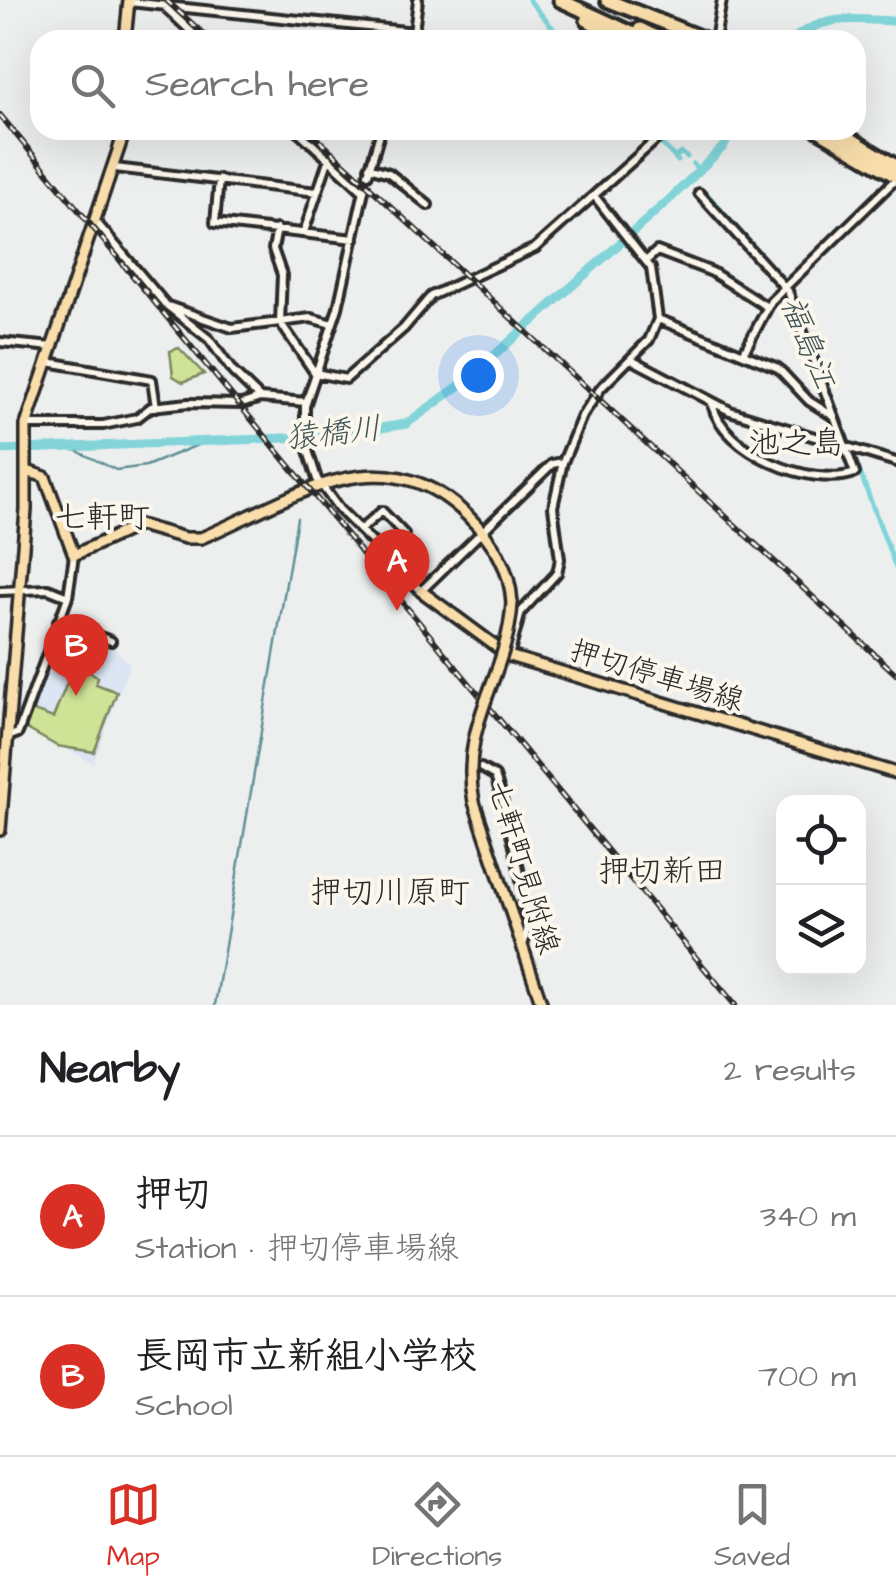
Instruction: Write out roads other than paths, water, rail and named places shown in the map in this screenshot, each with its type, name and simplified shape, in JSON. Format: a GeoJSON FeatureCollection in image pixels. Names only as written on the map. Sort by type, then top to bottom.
{"type":"FeatureCollection","features":[{"type":"Feature","properties":{"kind":"highway"},"geometry":{"type":"LineString","coordinates":[[549,0],[604,30]]}},
{"type":"Feature","properties":{"kind":"highway"},"geometry":{"type":"LineString","coordinates":[[560,0],[625,30]]}},
{"type":"Feature","properties":{"kind":"highway"},"geometry":{"type":"LineString","coordinates":[[578,0],[641,30]]}},
{"type":"Feature","properties":{"kind":"highway"},"geometry":{"type":"LineString","coordinates":[[607,0],[682,30]]}},
{"type":"Feature","properties":{"kind":"highway"},"geometry":{"type":"LineString","coordinates":[[834,140],[896,178]]}},
{"type":"Feature","properties":{"kind":"highway"},"geometry":{"type":"LineString","coordinates":[[853,140],[896,166]]}},
{"type":"Feature","properties":{"kind":"main road"},"geometry":{"type":"LineString","coordinates":[[126,30],[129,1]]}},
{"type":"Feature","properties":{"kind":"main road"},"geometry":{"type":"LineString","coordinates":[[0,830],[20,590],[26,427],[122,140]]}},
{"type":"Feature","properties":{"kind":"main road"},"geometry":{"type":"LineString","coordinates":[[26,469],[45,478],[50,486],[74,555]]}},
{"type":"Feature","properties":{"kind":"main road","name":"七軒町見附線"},"geometry":{"type":"LineString","coordinates":[[74,555],[139,525],[185,538],[201,538],[362,474],[404,475],[437,489],[484,532],[506,571],[512,603],[506,640],[470,748],[474,802],[542,1005]]}},
{"type":"Feature","properties":{"kind":"main road","name":"押切停車場線"},"geometry":{"type":"LineString","coordinates":[[420,591],[510,656],[896,772]]}},
{"type":"Feature","properties":{"kind":"street"},"geometry":{"type":"LineString","coordinates":[[415,30],[418,0]]}},
{"type":"Feature","properties":{"kind":"street"},"geometry":{"type":"LineString","coordinates":[[717,30],[722,0]]}},
{"type":"Feature","properties":{"kind":"street"},"geometry":{"type":"LineString","coordinates":[[129,1],[365,30]]}},
{"type":"Feature","properties":{"kind":"street"},"geometry":{"type":"LineString","coordinates":[[163,5],[189,30]]}},
{"type":"Feature","properties":{"kind":"street"},"geometry":{"type":"LineString","coordinates":[[309,140],[364,189],[332,324],[304,414],[308,456],[322,487],[420,591],[552,464],[563,462]]}},
{"type":"Feature","properties":{"kind":"street"},"geometry":{"type":"LineString","coordinates":[[378,140],[369,171],[389,172],[428,204]]}},
{"type":"Feature","properties":{"kind":"street"},"geometry":{"type":"LineString","coordinates":[[277,229],[273,249],[282,275],[280,322],[315,373],[346,379],[355,375],[432,296],[535,248],[596,198],[657,140]]}},
{"type":"Feature","properties":{"kind":"street"},"geometry":{"type":"LineString","coordinates":[[304,232],[328,158]]}},
{"type":"Feature","properties":{"kind":"street"},"geometry":{"type":"LineString","coordinates":[[115,168],[317,192]]}},
{"type":"Feature","properties":{"kind":"street"},"geometry":{"type":"LineString","coordinates":[[744,352],[768,307],[896,178]]}},
{"type":"Feature","properties":{"kind":"street"},"geometry":{"type":"LineString","coordinates":[[220,180],[215,223],[354,239]]}},
{"type":"Feature","properties":{"kind":"street"},"geometry":{"type":"LineString","coordinates":[[699,193],[785,288],[855,473],[837,480],[767,464],[726,425],[712,404]]}},
{"type":"Feature","properties":{"kind":"street"},"geometry":{"type":"LineString","coordinates":[[510,656],[519,618],[554,578],[559,565],[552,516],[563,462],[571,453],[593,397],[648,340],[658,320],[655,280],[647,260],[596,198]]}},
{"type":"Feature","properties":{"kind":"street"},"geometry":{"type":"LineString","coordinates":[[96,222],[166,306],[209,339],[241,382],[260,398]]}},
{"type":"Feature","properties":{"kind":"street"},"geometry":{"type":"LineString","coordinates":[[647,260],[657,251],[705,268],[768,307]]}},
{"type":"Feature","properties":{"kind":"street"},"geometry":{"type":"LineString","coordinates":[[166,306],[232,328],[310,318],[332,324]]}},
{"type":"Feature","properties":{"kind":"street"},"geometry":{"type":"LineString","coordinates":[[658,320],[744,352],[786,373],[809,401],[835,416]]}},
{"type":"Feature","properties":{"kind":"street"},"geometry":{"type":"LineString","coordinates":[[0,342],[54,348]]}},
{"type":"Feature","properties":{"kind":"street"},"geometry":{"type":"LineString","coordinates":[[630,359],[712,404],[896,462]]}},
{"type":"Feature","properties":{"kind":"street"},"geometry":{"type":"LineString","coordinates":[[48,362],[152,380],[156,407]]}},
{"type":"Feature","properties":{"kind":"street"},"geometry":{"type":"LineString","coordinates":[[26,427],[103,425],[137,418],[156,407],[242,404],[260,398],[306,402]]}},
{"type":"Feature","properties":{"kind":"street"},"geometry":{"type":"LineString","coordinates":[[360,530],[382,511],[404,534]]}},
{"type":"Feature","properties":{"kind":"street"},"geometry":{"type":"LineString","coordinates":[[8,736],[18,733],[68,597],[74,555]]}},
{"type":"Feature","properties":{"kind":"street"},"geometry":{"type":"LineString","coordinates":[[0,591],[48,590],[68,597]]}},
{"type":"Feature","properties":{"kind":"street"},"geometry":{"type":"LineString","coordinates":[[58,621],[110,641]]}},
{"type":"Feature","properties":{"kind":"street"},"geometry":{"type":"LineString","coordinates":[[482,768],[495,776],[504,806],[526,911],[528,932],[522,946]]}},
{"type":"Feature","properties":{"kind":"waterway","name":"福島江"},"geometry":{"type":"LineString","coordinates":[[529,0],[554,30]]}},
{"type":"Feature","properties":{"kind":"waterway","name":"猿橋川"},"geometry":{"type":"LineString","coordinates":[[806,30],[854,19],[896,21]]}},
{"type":"Feature","properties":{"kind":"waterway","name":"福島江"},"geometry":{"type":"LineString","coordinates":[[658,140],[678,161]]}},
{"type":"Feature","properties":{"kind":"waterway","name":"猿橋川"},"geometry":{"type":"LineString","coordinates":[[0,450],[330,436],[406,424],[462,384],[671,198],[727,140]]}},
{"type":"Feature","properties":{"kind":"waterway","name":"福島江"},"geometry":{"type":"LineString","coordinates":[[674,157],[682,153],[687,157]]}},
{"type":"Feature","properties":{"kind":"waterway","name":"福島江"},"geometry":{"type":"LineString","coordinates":[[693,164],[700,171]]}},
{"type":"Feature","properties":{"kind":"waterway","name":"福島江"},"geometry":{"type":"LineString","coordinates":[[708,195],[791,289],[896,568]]}},
{"type":"Feature","properties":{"kind":"waterway"},"geometry":{"type":"LineString","coordinates":[[69,447],[116,470],[146,466],[210,440]]}},
{"type":"Feature","properties":{"kind":"waterway"},"geometry":{"type":"LineString","coordinates":[[215,1005],[297,518]]}},
{"type":"Feature","properties":{"kind":"waterway"},"geometry":{"type":"LineString","coordinates":[[541,659],[884,765]]}},
{"type":"Feature","properties":{"kind":"railway"},"geometry":{"type":"LineString","coordinates":[[166,0],[199,30]]}},
{"type":"Feature","properties":{"kind":"railway"},"geometry":{"type":"LineString","coordinates":[[0,115],[735,1005]]}},
{"type":"Feature","properties":{"kind":"railway"},"geometry":{"type":"LineString","coordinates":[[319,140],[896,674]]}},
{"type":"Feature","properties":{"kind":"place","name":"押切"},"geometry":{"type":"Point","coordinates":[397,611]}},
{"type":"Feature","properties":{"kind":"place","name":"長岡市立新組小学校"},"geometry":{"type":"Point","coordinates":[76,696]}},
{"type":"Feature","properties":{"kind":"district","name":"池之島"},"geometry":{"type":"Point","coordinates":[796,442]}},
{"type":"Feature","properties":{"kind":"district","name":"七軒町"},"geometry":{"type":"Point","coordinates":[102,516]}},
{"type":"Feature","properties":{"kind":"district","name":"押切新田"},"geometry":{"type":"Point","coordinates":[662,870]}},
{"type":"Feature","properties":{"kind":"district","name":"押切川原町"},"geometry":{"type":"Point","coordinates":[390,891]}}]}
